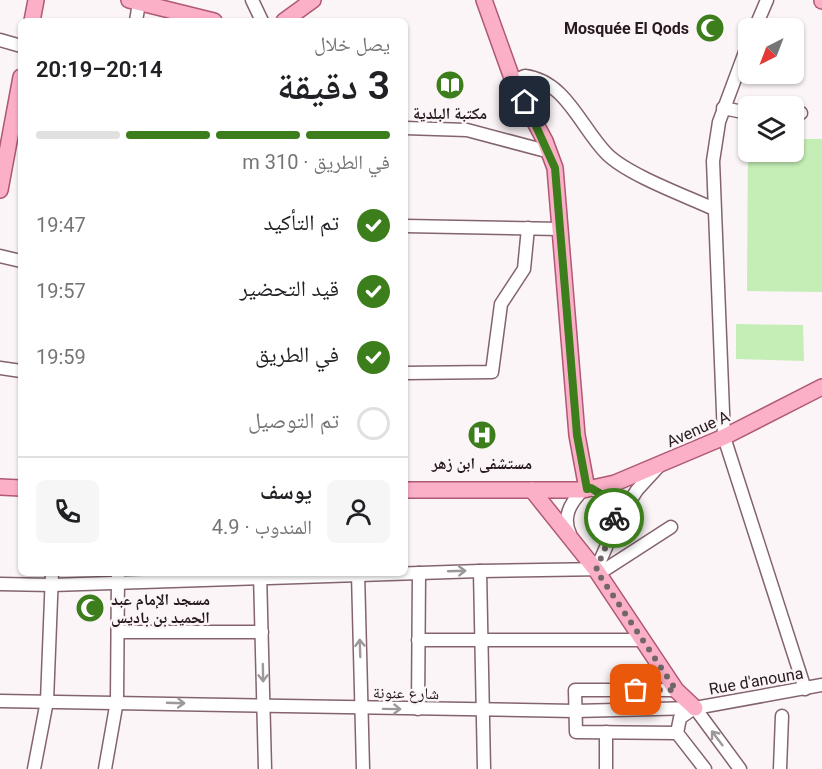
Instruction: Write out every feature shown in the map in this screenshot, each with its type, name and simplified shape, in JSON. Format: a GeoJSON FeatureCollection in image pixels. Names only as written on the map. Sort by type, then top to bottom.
{"type":"FeatureCollection","features":[{"type":"Feature","properties":{"kind":"main road"},"geometry":{"type":"LineString","coordinates":[[33,18],[36,0]]}},
{"type":"Feature","properties":{"kind":"main road"},"geometry":{"type":"LineString","coordinates":[[288,18],[313,0]]}},
{"type":"Feature","properties":{"kind":"main road"},"geometry":{"type":"LineString","coordinates":[[484,0],[513,81],[550,152],[555,168],[577,435],[587,489]]}},
{"type":"Feature","properties":{"kind":"main road"},"geometry":{"type":"LineString","coordinates":[[134,1],[199,18]]}},
{"type":"Feature","properties":{"kind":"main road"},"geometry":{"type":"LineString","coordinates":[[0,190],[12,106],[18,87]]}},
{"type":"Feature","properties":{"kind":"main road","name":"Avenue A"},"geometry":{"type":"LineString","coordinates":[[408,490],[587,489],[615,483],[724,437],[822,387]]}},
{"type":"Feature","properties":{"kind":"main road"},"geometry":{"type":"LineString","coordinates":[[0,487],[18,488]]}},
{"type":"Feature","properties":{"kind":"main road"},"geometry":{"type":"LineString","coordinates":[[532,490],[596,570],[676,690],[695,708]]}},
{"type":"Feature","properties":{"kind":"street"},"geometry":{"type":"LineString","coordinates":[[252,0],[261,18]]}},
{"type":"Feature","properties":{"kind":"street"},"geometry":{"type":"LineString","coordinates":[[759,18],[767,0]]}},
{"type":"Feature","properties":{"kind":"street"},"geometry":{"type":"LineString","coordinates":[[134,1],[136,18]]}},
{"type":"Feature","properties":{"kind":"street"},"geometry":{"type":"LineString","coordinates":[[0,40],[18,45]]}},
{"type":"Feature","properties":{"kind":"street"},"geometry":{"type":"LineString","coordinates":[[738,70],[723,108],[717,130],[713,161],[724,437],[805,689]]}},
{"type":"Feature","properties":{"kind":"street"},"geometry":{"type":"LineString","coordinates":[[513,81],[525,76],[546,82],[573,108],[601,147],[616,161],[714,209]]}},
{"type":"Feature","properties":{"kind":"street"},"geometry":{"type":"LineString","coordinates":[[723,108],[738,111]]}},
{"type":"Feature","properties":{"kind":"street"},"geometry":{"type":"LineString","coordinates":[[408,128],[468,130],[550,152]]}},
{"type":"Feature","properties":{"kind":"street"},"geometry":{"type":"LineString","coordinates":[[408,225],[560,229]]}},
{"type":"Feature","properties":{"kind":"street"},"geometry":{"type":"LineString","coordinates":[[408,373],[492,372],[501,304],[524,269],[528,228]]}},
{"type":"Feature","properties":{"kind":"street"},"geometry":{"type":"LineString","coordinates":[[0,256],[18,260]]}},
{"type":"Feature","properties":{"kind":"street"},"geometry":{"type":"LineString","coordinates":[[0,368],[18,371]]}},
{"type":"Feature","properties":{"kind":"street"},"geometry":{"type":"LineString","coordinates":[[596,570],[614,527],[637,490],[660,465]]}},
{"type":"Feature","properties":{"kind":"street"},"geometry":{"type":"LineString","coordinates":[[574,541],[567,528],[567,511],[587,489],[609,502],[614,514],[614,527]]}},
{"type":"Feature","properties":{"kind":"street"},"geometry":{"type":"LineString","coordinates":[[408,573],[596,570],[612,567],[671,527]]}},
{"type":"Feature","properties":{"kind":"street"},"geometry":{"type":"LineString","coordinates":[[480,571],[484,769]]}},
{"type":"Feature","properties":{"kind":"street"},"geometry":{"type":"LineString","coordinates":[[418,573],[418,709]]}},
{"type":"Feature","properties":{"kind":"street"},"geometry":{"type":"LineString","coordinates":[[0,584],[52,579],[213,576]]}},
{"type":"Feature","properties":{"kind":"street"},"geometry":{"type":"LineString","coordinates":[[260,576],[265,769]]}},
{"type":"Feature","properties":{"kind":"street"},"geometry":{"type":"LineString","coordinates":[[358,576],[363,769]]}},
{"type":"Feature","properties":{"kind":"street"},"geometry":{"type":"LineString","coordinates":[[105,769],[117,701],[118,578]]}},
{"type":"Feature","properties":{"kind":"street"},"geometry":{"type":"LineString","coordinates":[[34,769],[47,701],[52,579]]}},
{"type":"Feature","properties":{"kind":"street"},"geometry":{"type":"LineString","coordinates":[[118,632],[262,632]]}},
{"type":"Feature","properties":{"kind":"street"},"geometry":{"type":"LineString","coordinates":[[418,640],[643,640]]}},
{"type":"Feature","properties":{"kind":"street","name":"Rue d'anouna"},"geometry":{"type":"LineString","coordinates":[[695,708],[822,685]]}},
{"type":"Feature","properties":{"kind":"street"},"geometry":{"type":"LineString","coordinates":[[676,690],[575,690],[576,732],[677,733]]}},
{"type":"Feature","properties":{"kind":"street","name":"شارع عنونة"},"geometry":{"type":"LineString","coordinates":[[0,701],[117,701],[362,709],[576,711],[695,708]]}},
{"type":"Feature","properties":{"kind":"street"},"geometry":{"type":"LineString","coordinates":[[705,769],[677,733],[680,718],[695,708],[740,769]]}},
{"type":"Feature","properties":{"kind":"street"},"geometry":{"type":"LineString","coordinates":[[780,769],[782,716]]}},
{"type":"Feature","properties":{"kind":"street"},"geometry":{"type":"LineString","coordinates":[[606,732],[606,769]]}},
{"type":"Feature","properties":{"kind":"green space"},"geometry":{"type":"Polygon","coordinates":[[[804,139],[822,139],[822,292],[747,291],[748,162],[804,162],[804,139]]]}},
{"type":"Feature","properties":{"kind":"green space"},"geometry":{"type":"Polygon","coordinates":[[[736,324],[803,325],[804,361],[736,359],[736,324]]]}},
{"type":"Feature","properties":{"kind":"way so far"},"geometry":{"type":"LineString","coordinates":[[614,518],[614,527],[596,570],[676,690],[636,690]]}},
{"type":"Feature","properties":{"kind":"place","name":"Mosquée El Qods"},"geometry":{"type":"Point","coordinates":[710,28]}},
{"type":"Feature","properties":{"kind":"place","name":"مكتبة البلدية"},"geometry":{"type":"Point","coordinates":[450,85]}},
{"type":"Feature","properties":{"kind":"place","name":"مستشفى ابن زهر"},"geometry":{"type":"Point","coordinates":[482,435]}},
{"type":"Feature","properties":{"kind":"place","name":"مسجد الإمام عبد الحميد بن باديس"},"geometry":{"type":"Point","coordinates":[90,608]}},
{"type":"Feature","properties":{"kind":"route"},"geometry":{"type":"LineString","coordinates":[[525,102],[545,141],[555,168],[577,435],[587,489],[591,488],[604,496],[609,502],[614,518]]}}]}
